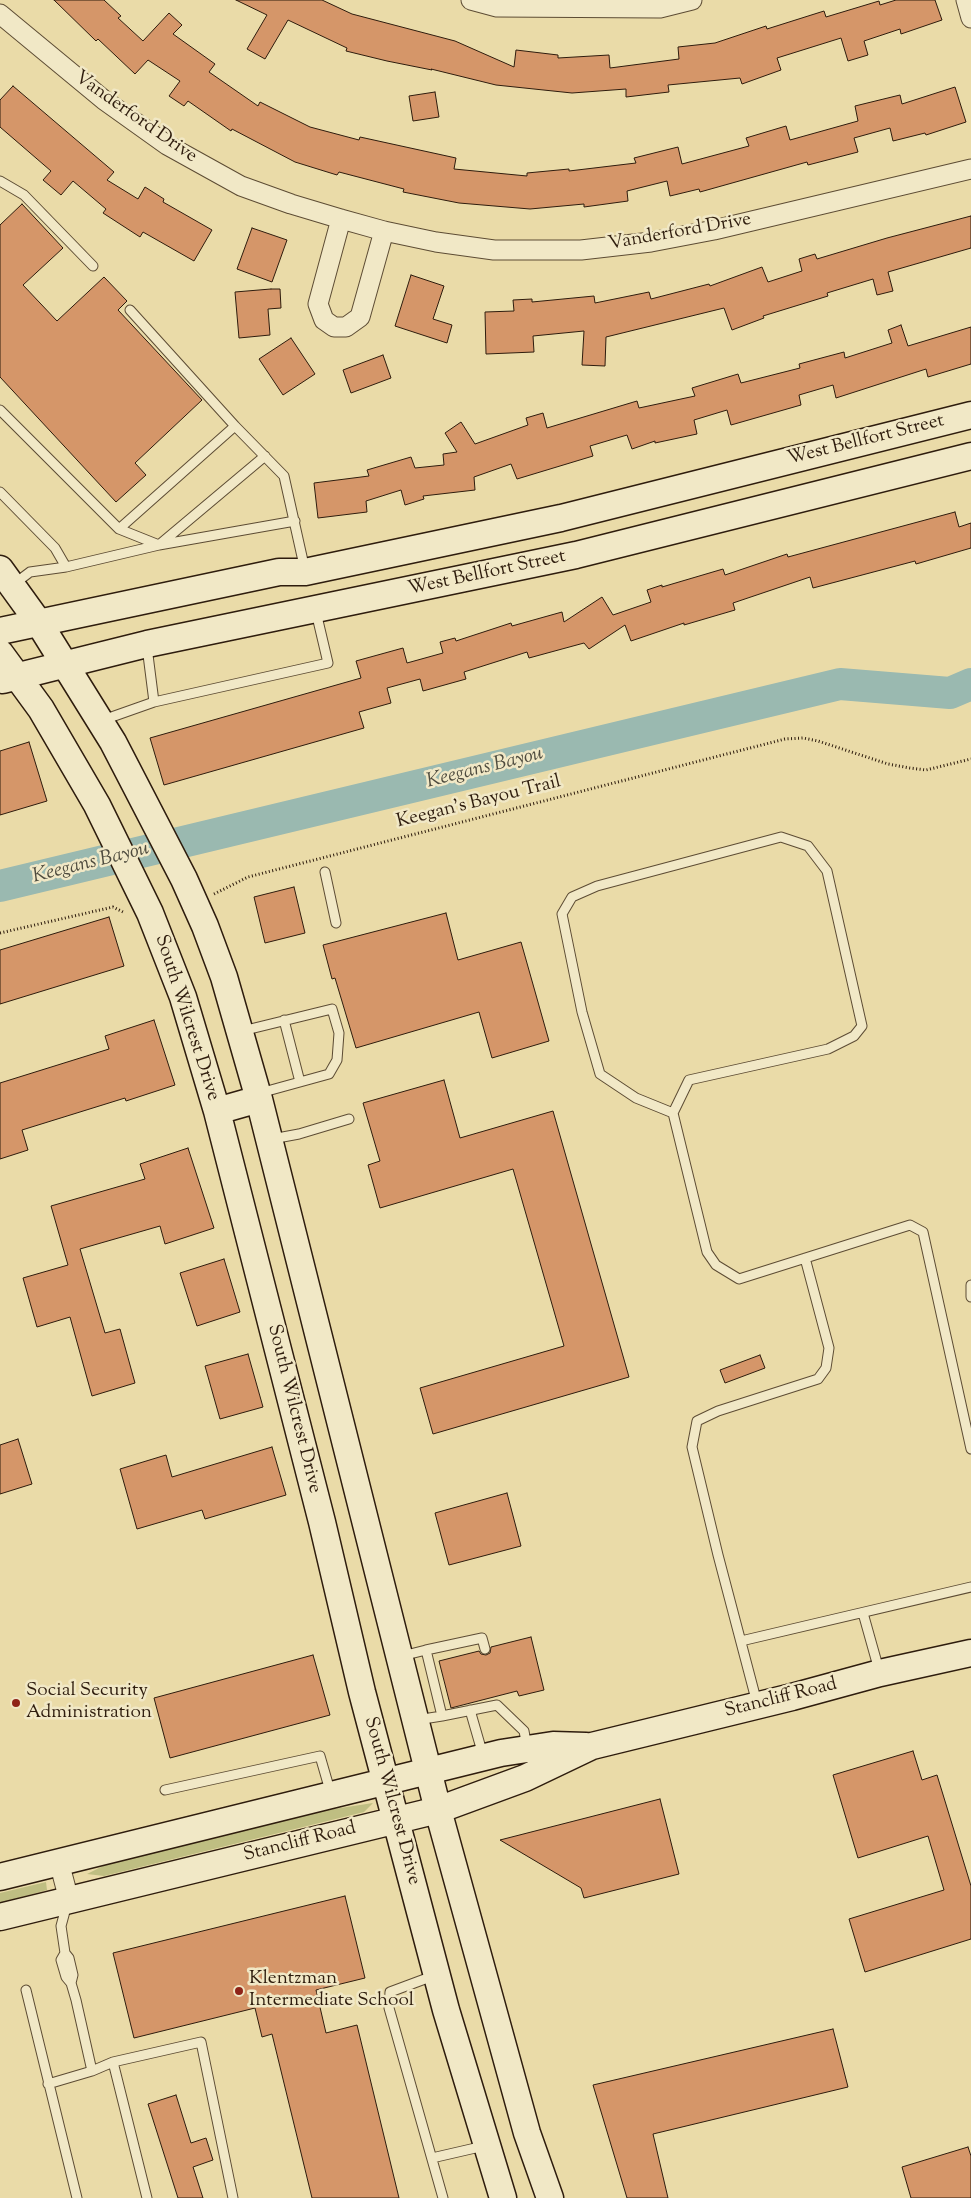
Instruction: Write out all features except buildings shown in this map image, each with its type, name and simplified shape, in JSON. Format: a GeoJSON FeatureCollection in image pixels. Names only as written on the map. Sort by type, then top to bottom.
{"type":"FeatureCollection","features":[{"type":"Feature","properties":{"kind":"main road","name":"West Bellfort Street"},"geometry":{"type":"LineString","coordinates":[[0,631],[279,572],[305,572],[561,518],[971,416]]}},
{"type":"Feature","properties":{"kind":"main road","name":"West Bellfort Street"},"geometry":{"type":"LineString","coordinates":[[9,679],[147,644],[576,555],[971,456]]}},
{"type":"Feature","properties":{"kind":"main road"},"geometry":{"type":"LineString","coordinates":[[709,480],[722,519]]}},
{"type":"Feature","properties":{"kind":"main road"},"geometry":{"type":"LineString","coordinates":[[305,572],[316,610]]}},
{"type":"Feature","properties":{"kind":"main road"},"geometry":{"type":"LineString","coordinates":[[6,577],[66,664],[118,750],[184,879],[224,977],[259,1096],[438,1810],[527,2133],[550,2198]]}},
{"type":"Feature","properties":{"kind":"main road","name":"South Wilcrest Drive"},"geometry":{"type":"LineString","coordinates":[[0,653],[9,679],[41,709],[102,816],[144,903],[184,997],[217,1111],[436,1974],[503,2198]]}},
{"type":"Feature","properties":{"kind":"main road"},"geometry":{"type":"LineString","coordinates":[[217,1111],[259,1096]]}},
{"type":"Feature","properties":{"kind":"main road"},"geometry":{"type":"LineString","coordinates":[[322,1522],[362,1512]]}},
{"type":"Feature","properties":{"kind":"main road","name":"Stancliff Road"},"geometry":{"type":"LineString","coordinates":[[0,1917],[438,1810],[525,1778],[592,1746],[880,1673],[971,1653]]}},
{"type":"Feature","properties":{"kind":"main road","name":"Stancliff Road"},"geometry":{"type":"LineString","coordinates":[[0,1876],[483,1757],[553,1745],[592,1746]]}},
{"type":"Feature","properties":{"kind":"main road"},"geometry":{"type":"LineString","coordinates":[[486,2146],[527,2133]]}},
{"type":"Feature","properties":{"kind":"street"},"geometry":{"type":"LineString","coordinates":[[471,0],[496,7],[660,8],[692,0]]}},
{"type":"Feature","properties":{"kind":"street"},"geometry":{"type":"LineString","coordinates":[[966,0],[971,18]]}},
{"type":"Feature","properties":{"kind":"street","name":"Vanderford Drive"},"geometry":{"type":"LineString","coordinates":[[0,14],[104,100],[167,145],[242,186],[291,204],[341,219],[384,231],[436,242],[494,250],[581,250],[642,243],[714,230],[971,168]]}},
{"type":"Feature","properties":{"kind":"street"},"geometry":{"type":"LineString","coordinates":[[341,219],[318,304],[324,320],[334,327],[346,327],[360,317],[384,231]]}},
{"type":"Feature","properties":{"kind":"street"},"geometry":{"type":"LineString","coordinates":[[59,1862],[69,1900]]}},
{"type":"Feature","properties":{"kind":"lane"},"geometry":{"type":"LineString","coordinates":[[0,181],[24,195],[93,266]]}},
{"type":"Feature","properties":{"kind":"lane"},"geometry":{"type":"LineString","coordinates":[[130,310],[235,426],[284,476],[305,572]]}},
{"type":"Feature","properties":{"kind":"lane"},"geometry":{"type":"LineString","coordinates":[[0,410],[119,529],[159,545]]}},
{"type":"Feature","properties":{"kind":"lane"},"geometry":{"type":"LineString","coordinates":[[119,529],[235,426]]}},
{"type":"Feature","properties":{"kind":"lane"},"geometry":{"type":"LineString","coordinates":[[159,545],[265,456]]}},
{"type":"Feature","properties":{"kind":"lane"},"geometry":{"type":"LineString","coordinates":[[0,492],[55,548],[66,567]]}},
{"type":"Feature","properties":{"kind":"lane"},"geometry":{"type":"LineString","coordinates":[[6,577],[66,567],[159,545],[294,521]]}},
{"type":"Feature","properties":{"kind":"lane"},"geometry":{"type":"LineString","coordinates":[[101,720],[154,702],[328,662],[316,610]]}},
{"type":"Feature","properties":{"kind":"lane"},"geometry":{"type":"LineString","coordinates":[[147,644],[154,702]]}},
{"type":"Feature","properties":{"kind":"lane"},"geometry":{"type":"LineString","coordinates":[[673,1113],[636,1098],[600,1074],[582,1012],[562,914],[572,897],[597,886],[781,836],[808,846],[827,872],[862,1026],[854,1036],[828,1049],[689,1080],[673,1113],[707,1252],[716,1265],[739,1278],[910,1225],[923,1232],[971,1449]]}},
{"type":"Feature","properties":{"kind":"lane"},"geometry":{"type":"LineString","coordinates":[[325,872],[336,923]]}},
{"type":"Feature","properties":{"kind":"lane"},"geometry":{"type":"LineString","coordinates":[[240,1032],[332,1009],[339,1033],[338,1060],[329,1074],[259,1096]]}},
{"type":"Feature","properties":{"kind":"lane"},"geometry":{"type":"LineString","coordinates":[[284,1020],[300,1082]]}},
{"type":"Feature","properties":{"kind":"lane"},"geometry":{"type":"LineString","coordinates":[[270,1140],[349,1120]]}},
{"type":"Feature","properties":{"kind":"lane"},"geometry":{"type":"LineString","coordinates":[[757,1705],[692,1447],[697,1421],[718,1411],[818,1379],[826,1368],[829,1348],[805,1258]]}},
{"type":"Feature","properties":{"kind":"lane"},"geometry":{"type":"LineString","coordinates":[[971,1285],[971,1297]]}},
{"type":"Feature","properties":{"kind":"lane"},"geometry":{"type":"LineString","coordinates":[[741,1642],[971,1586]]}},
{"type":"Feature","properties":{"kind":"lane"},"geometry":{"type":"LineString","coordinates":[[863,1613],[880,1673]]}},
{"type":"Feature","properties":{"kind":"lane"},"geometry":{"type":"LineString","coordinates":[[400,1656],[482,1638],[485,1649]]}},
{"type":"Feature","properties":{"kind":"lane"},"geometry":{"type":"LineString","coordinates":[[426,1650],[442,1716]]}},
{"type":"Feature","properties":{"kind":"lane"},"geometry":{"type":"LineString","coordinates":[[435,1684],[444,1682]]}},
{"type":"Feature","properties":{"kind":"lane"},"geometry":{"type":"LineString","coordinates":[[416,1721],[470,1710],[496,1701],[524,1731],[527,1749]]}},
{"type":"Feature","properties":{"kind":"lane"},"geometry":{"type":"LineString","coordinates":[[470,1710],[483,1757]]}},
{"type":"Feature","properties":{"kind":"lane"},"geometry":{"type":"LineString","coordinates":[[165,1790],[320,1756],[331,1794]]}},
{"type":"Feature","properties":{"kind":"lane"},"geometry":{"type":"LineString","coordinates":[[69,1900],[60,1926],[65,1953],[69,1958],[73,1975],[71,1983],[92,2071]]}},
{"type":"Feature","properties":{"kind":"lane"},"geometry":{"type":"LineString","coordinates":[[436,1974],[390,1992],[389,2008],[443,2198]]}},
{"type":"Feature","properties":{"kind":"lane"},"geometry":{"type":"LineString","coordinates":[[26,1990],[77,2198]]}},
{"type":"Feature","properties":{"kind":"lane"},"geometry":{"type":"LineString","coordinates":[[48,2084],[92,2071],[113,2062],[201,2042],[233,2198]]}},
{"type":"Feature","properties":{"kind":"lane"},"geometry":{"type":"LineString","coordinates":[[113,2062],[147,2198]]}},
{"type":"Feature","properties":{"kind":"lane"},"geometry":{"type":"LineString","coordinates":[[432,2158],[486,2146]]}},
{"type":"Feature","properties":{"kind":"path","name":"Keegan's Bayou Trail"},"geometry":{"type":"LineString","coordinates":[[195,903],[248,877],[785,739],[803,738],[818,741],[888,764],[926,770],[971,759]]}},
{"type":"Feature","properties":{"kind":"path"},"geometry":{"type":"LineString","coordinates":[[0,933],[113,907],[130,916],[137,917],[144,903]]}},
{"type":"Feature","properties":{"kind":"shaded area"},"geometry":{"type":"Polygon","coordinates":[[[373,1803],[364,1812],[104,1876],[87,1874],[105,1865],[321,1811],[373,1803]]]}},
{"type":"Feature","properties":{"kind":"shaded area"},"geometry":{"type":"Polygon","coordinates":[[[46,1882],[47,1890],[0,1903],[0,1893],[46,1882]]]}},
{"type":"Feature","properties":{"kind":"waterway","name":"Keegans Bayou"},"geometry":{"type":"LineString","coordinates":[[0,886],[840,684],[950,693],[971,684]]}},
{"type":"Feature","properties":{"kind":"place","name":"Social Security Administration"},"geometry":{"type":"Point","coordinates":[16,1703]}},
{"type":"Feature","properties":{"kind":"place","name":"Klentzman Intermediate School"},"geometry":{"type":"Point","coordinates":[239,1991]}}]}
